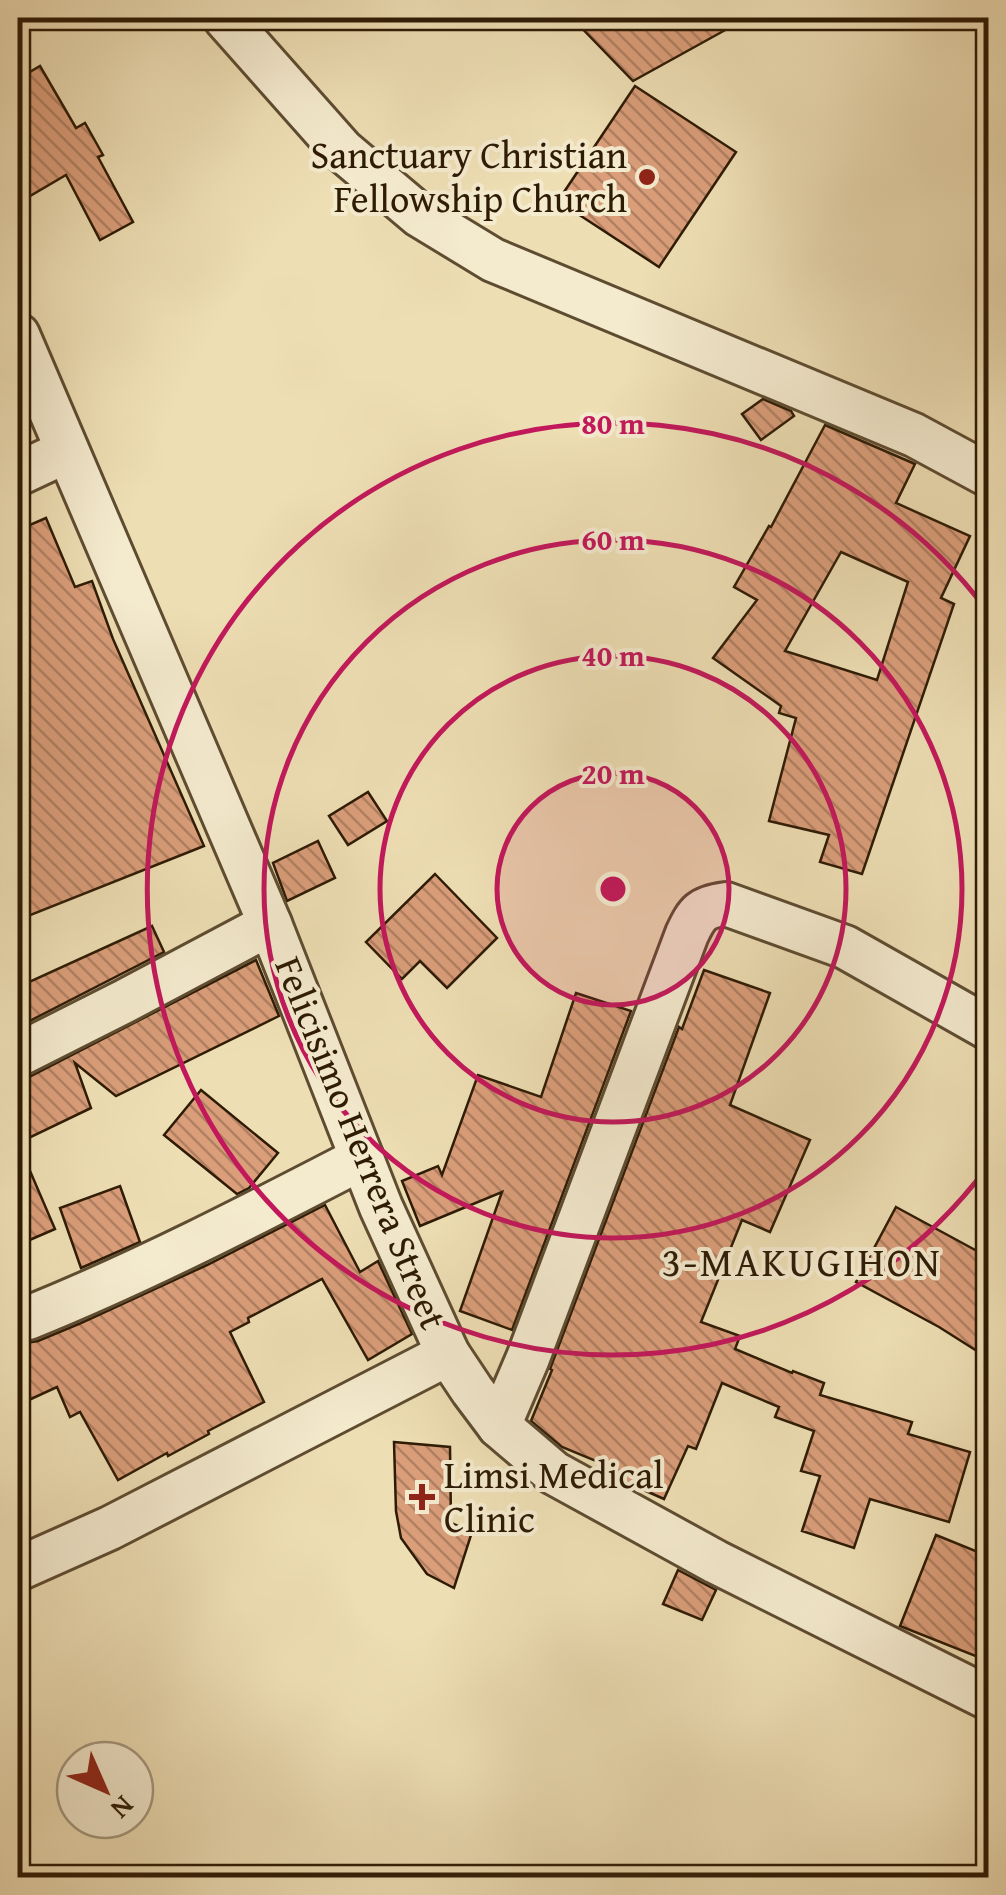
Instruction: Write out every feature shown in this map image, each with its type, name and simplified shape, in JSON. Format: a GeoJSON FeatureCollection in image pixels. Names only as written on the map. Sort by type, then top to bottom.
{"type":"FeatureCollection","features":[{"type":"Feature","properties":{"kind":"street"},"geometry":{"type":"LineString","coordinates":[[225,18],[342,150],[419,215],[493,260],[914,435],[988,475]]}},
{"type":"Feature","properties":{"kind":"street","name":"Felicisimo Herrera Street"},"geometry":{"type":"LineString","coordinates":[[18,335],[270,924],[388,1224],[448,1354],[499,1426],[570,1482],[716,1562],[988,1698]]}},
{"type":"Feature","properties":{"kind":"street"},"geometry":{"type":"LineString","coordinates":[[18,474],[67,451]]}},
{"type":"Feature","properties":{"kind":"street"},"geometry":{"type":"LineString","coordinates":[[499,1426],[687,934],[695,917],[708,906],[726,904],[845,947],[988,1028]]}},
{"type":"Feature","properties":{"kind":"street"},"geometry":{"type":"LineString","coordinates":[[18,1056],[270,924]]}},
{"type":"Feature","properties":{"kind":"street"},"geometry":{"type":"LineString","coordinates":[[28,1318],[91,1293],[362,1158]]}},
{"type":"Feature","properties":{"kind":"street"},"geometry":{"type":"LineString","coordinates":[[18,1569],[110,1528],[448,1354]]}},
{"type":"Feature","properties":{"kind":"building"},"geometry":{"type":"Polygon","coordinates":[[[572,18],[747,18],[633,81],[572,18]]]}},
{"type":"Feature","properties":{"kind":"building"},"geometry":{"type":"Polygon","coordinates":[[[40,66],[76,128],[85,123],[103,155],[98,157],[133,222],[100,240],[66,175],[18,203],[18,79],[40,66]]]}},
{"type":"Feature","properties":{"kind":"building","name":"Sanctuary Christian Fellowship Church"},"geometry":{"type":"Polygon","coordinates":[[[635,86],[736,152],[659,267],[558,201],[635,86]]]}},
{"type":"Feature","properties":{"kind":"building"},"geometry":{"type":"Polygon","coordinates":[[[763,399],[794,416],[761,440],[742,414],[763,399]]]}},
{"type":"Feature","properties":{"kind":"building"},"geometry":{"type":"Polygon","coordinates":[[[825,425],[915,464],[896,503],[970,536],[941,598],[954,604],[862,874],[820,862],[829,835],[769,821],[796,718],[779,713],[781,706],[713,658],[757,600],[734,587],[825,425]],[[841,552],[785,651],[877,680],[908,582],[841,552]]]}},
{"type":"Feature","properties":{"kind":"building"},"geometry":{"type":"Polygon","coordinates":[[[46,518],[75,587],[92,581],[113,639],[204,846],[18,920],[18,530],[46,518]]]}},
{"type":"Feature","properties":{"kind":"building"},"geometry":{"type":"Polygon","coordinates":[[[368,792],[387,821],[348,845],[329,816],[368,792]]]}},
{"type":"Feature","properties":{"kind":"building"},"geometry":{"type":"Polygon","coordinates":[[[318,841],[335,878],[287,901],[273,863],[318,841]]]}},
{"type":"Feature","properties":{"kind":"building"},"geometry":{"type":"Polygon","coordinates":[[[435,874],[497,938],[447,988],[420,961],[402,979],[366,942],[435,874]]]}},
{"type":"Feature","properties":{"kind":"building"},"geometry":{"type":"Polygon","coordinates":[[[152,926],[164,952],[18,1027],[18,987],[152,926]]]}},
{"type":"Feature","properties":{"kind":"building"},"geometry":{"type":"Polygon","coordinates":[[[256,960],[279,1016],[116,1096],[75,1063],[91,1108],[18,1143],[18,1080],[256,960]]]}},
{"type":"Feature","properties":{"kind":"building"},"geometry":{"type":"Polygon","coordinates":[[[704,970],[770,993],[730,1105],[810,1140],[770,1232],[742,1220],[701,1322],[740,1336],[735,1349],[824,1383],[820,1395],[912,1422],[908,1434],[970,1452],[949,1522],[870,1499],[854,1548],[802,1531],[820,1476],[801,1471],[814,1431],[775,1417],[779,1407],[722,1383],[696,1449],[688,1446],[664,1499],[614,1477],[618,1470],[562,1447],[531,1421],[704,970]]]}},
{"type":"Feature","properties":{"kind":"building"},"geometry":{"type":"Polygon","coordinates":[[[576,993],[631,1011],[512,1330],[460,1311],[502,1192],[420,1226],[402,1181],[438,1166],[442,1175],[478,1075],[541,1097],[576,993]]]}},
{"type":"Feature","properties":{"kind":"building"},"geometry":{"type":"Polygon","coordinates":[[[201,1090],[278,1153],[249,1188],[237,1194],[164,1135],[201,1090]]]}},
{"type":"Feature","properties":{"kind":"building"},"geometry":{"type":"Polygon","coordinates":[[[18,1143],[55,1229],[18,1245],[18,1143]]]}},
{"type":"Feature","properties":{"kind":"building"},"geometry":{"type":"Polygon","coordinates":[[[120,1186],[140,1242],[81,1268],[60,1208],[120,1186]]]}},
{"type":"Feature","properties":{"kind":"building"},"geometry":{"type":"Polygon","coordinates":[[[325,1205],[360,1272],[378,1261],[412,1334],[368,1360],[322,1279],[248,1318],[249,1322],[230,1332],[264,1402],[118,1480],[80,1412],[70,1417],[57,1387],[18,1405],[18,1340],[38,1341],[81,1323],[325,1205]]]}},
{"type":"Feature","properties":{"kind":"building"},"geometry":{"type":"Polygon","coordinates":[[[896,1207],[988,1257],[988,1358],[856,1282],[896,1207]]]}},
{"type":"Feature","properties":{"kind":"building"},"geometry":{"type":"Polygon","coordinates":[[[394,1442],[450,1447],[451,1523],[472,1532],[454,1588],[427,1574],[401,1538],[396,1511],[394,1442]]]}},
{"type":"Feature","properties":{"kind":"building"},"geometry":{"type":"Polygon","coordinates":[[[936,1535],[988,1556],[988,1661],[900,1626],[936,1535]]]}},
{"type":"Feature","properties":{"kind":"building"},"geometry":{"type":"Polygon","coordinates":[[[678,1570],[716,1590],[702,1620],[663,1604],[678,1570]]]}},
{"type":"Feature","properties":{"kind":"place","name":"Sanctuary Christian Fellowship Church"},"geometry":{"type":"Point","coordinates":[647,177]}},
{"type":"Feature","properties":{"kind":"place","name":"Limsi Medical Clinic"},"geometry":{"type":"Point","coordinates":[422,1497]}},
{"type":"Feature","properties":{"kind":"district","name":"3-MAKUGIHON"},"geometry":{"type":"Point","coordinates":[802,1262]}}]}
